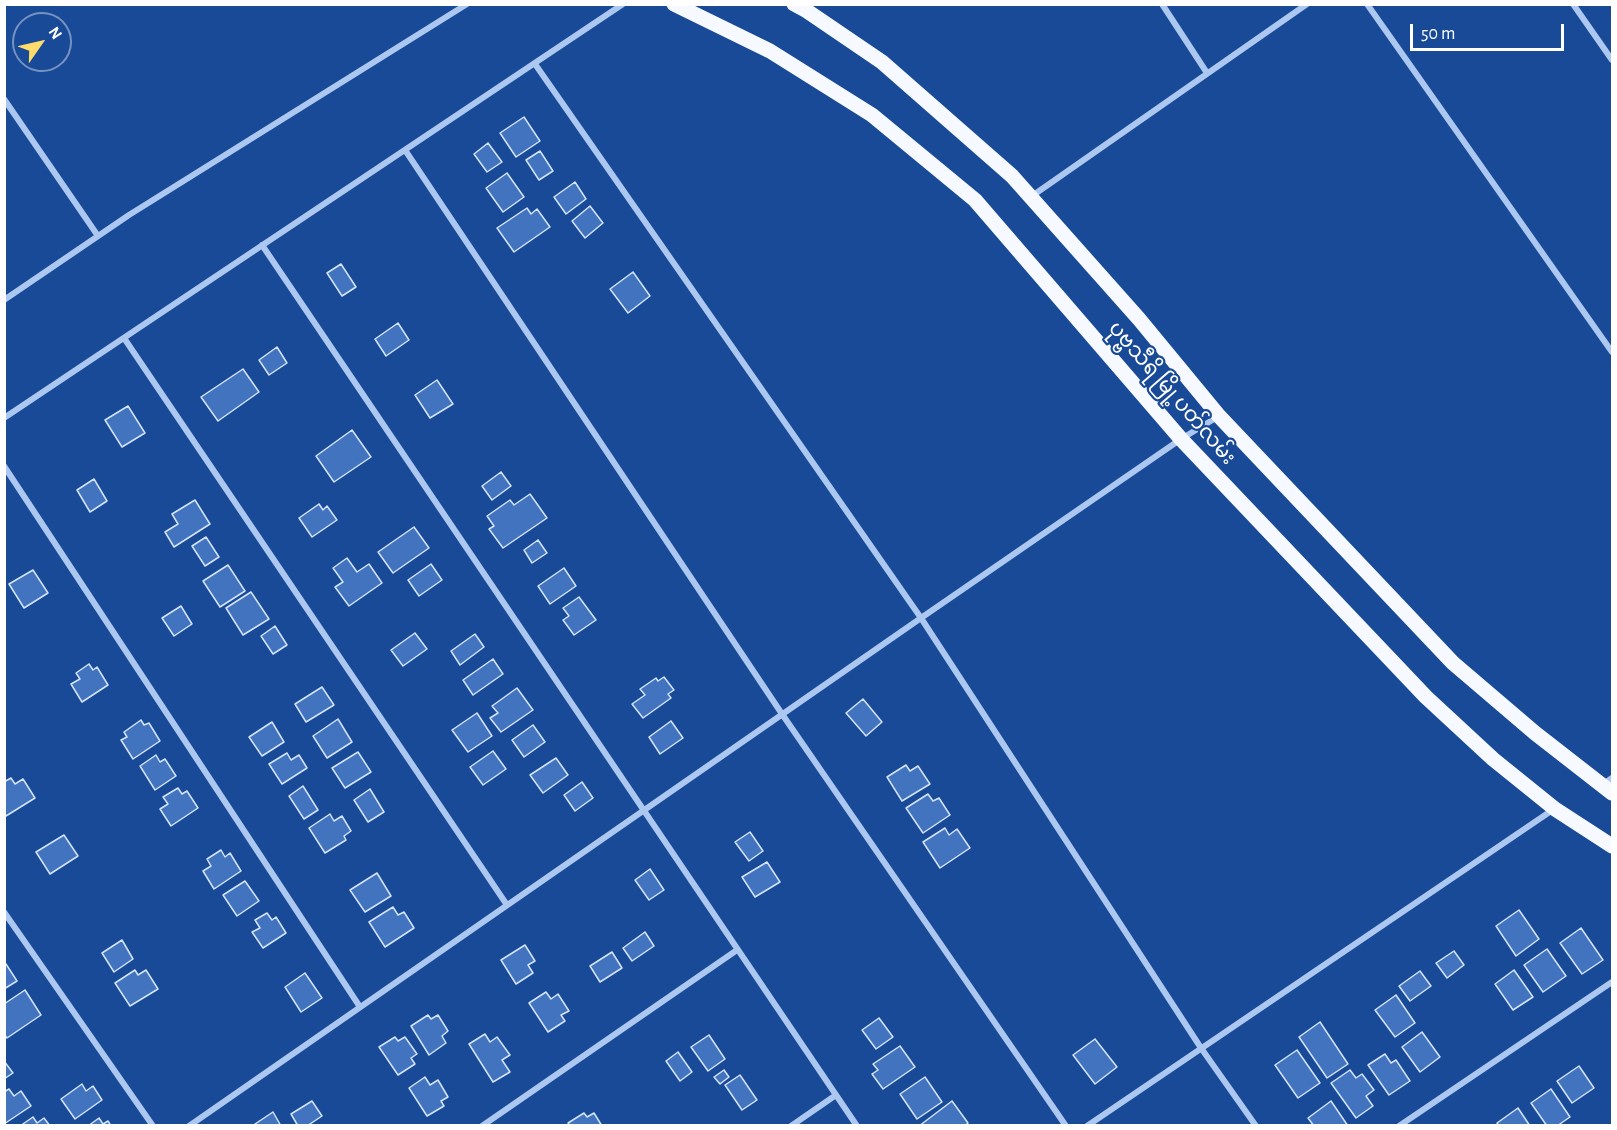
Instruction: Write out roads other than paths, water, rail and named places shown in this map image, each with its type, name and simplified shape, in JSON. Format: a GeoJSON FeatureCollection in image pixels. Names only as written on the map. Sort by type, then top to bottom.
{"type":"FeatureCollection","features":[{"type":"Feature","properties":{"kind":"main road","name":"ပုဗ္ဗသီရိ မြို့ပတ်လမ်း"},"geometry":{"type":"LineString","coordinates":[[674,4],[770,51],[872,115],[975,201],[1181,439],[1426,697],[1493,759],[1555,809],[1612,846]]}},
{"type":"Feature","properties":{"kind":"main road","name":"ပုဗ္ဗသီရိ မြို့ပတ်လမ်း"},"geometry":{"type":"LineString","coordinates":[[794,4],[882,62],[1012,176],[1139,319],[1219,416],[1453,663],[1535,733],[1609,786]]}},
{"type":"Feature","properties":{"kind":"street"},"geometry":{"type":"LineString","coordinates":[[4,300],[139,209],[467,4]]}},
{"type":"Feature","properties":{"kind":"street"},"geometry":{"type":"LineString","coordinates":[[4,418],[623,4]]}},
{"type":"Feature","properties":{"kind":"street"},"geometry":{"type":"LineString","coordinates":[[1162,4],[1207,73]]}},
{"type":"Feature","properties":{"kind":"street"},"geometry":{"type":"LineString","coordinates":[[1032,196],[1307,4]]}},
{"type":"Feature","properties":{"kind":"street"},"geometry":{"type":"LineString","coordinates":[[1368,4],[1612,352]]}},
{"type":"Feature","properties":{"kind":"street"},"geometry":{"type":"LineString","coordinates":[[1573,4],[1612,60]]}},
{"type":"Feature","properties":{"kind":"street"},"geometry":{"type":"LineString","coordinates":[[535,64],[921,618],[1201,1048],[1256,1125]]}},
{"type":"Feature","properties":{"kind":"street"},"geometry":{"type":"LineString","coordinates":[[4,99],[98,236]]}},
{"type":"Feature","properties":{"kind":"street"},"geometry":{"type":"LineString","coordinates":[[405,150],[782,714],[1066,1125]]}},
{"type":"Feature","properties":{"kind":"street"},"geometry":{"type":"LineString","coordinates":[[262,245],[857,1125]]}},
{"type":"Feature","properties":{"kind":"street"},"geometry":{"type":"LineString","coordinates":[[124,338],[507,905]]}},
{"type":"Feature","properties":{"kind":"street"},"geometry":{"type":"LineString","coordinates":[[189,1125],[1181,439],[1219,416]]}},
{"type":"Feature","properties":{"kind":"street"},"geometry":{"type":"LineString","coordinates":[[4,466],[360,1007]]}},
{"type":"Feature","properties":{"kind":"street"},"geometry":{"type":"LineString","coordinates":[[1087,1125],[1555,809]]}},
{"type":"Feature","properties":{"kind":"street"},"geometry":{"type":"LineString","coordinates":[[4,912],[153,1125]]}},
{"type":"Feature","properties":{"kind":"street"},"geometry":{"type":"LineString","coordinates":[[482,1125],[737,950]]}},
{"type":"Feature","properties":{"kind":"street"},"geometry":{"type":"LineString","coordinates":[[1399,1125],[1612,982]]}},
{"type":"Feature","properties":{"kind":"street"},"geometry":{"type":"LineString","coordinates":[[791,1125],[836,1095]]}}]}
